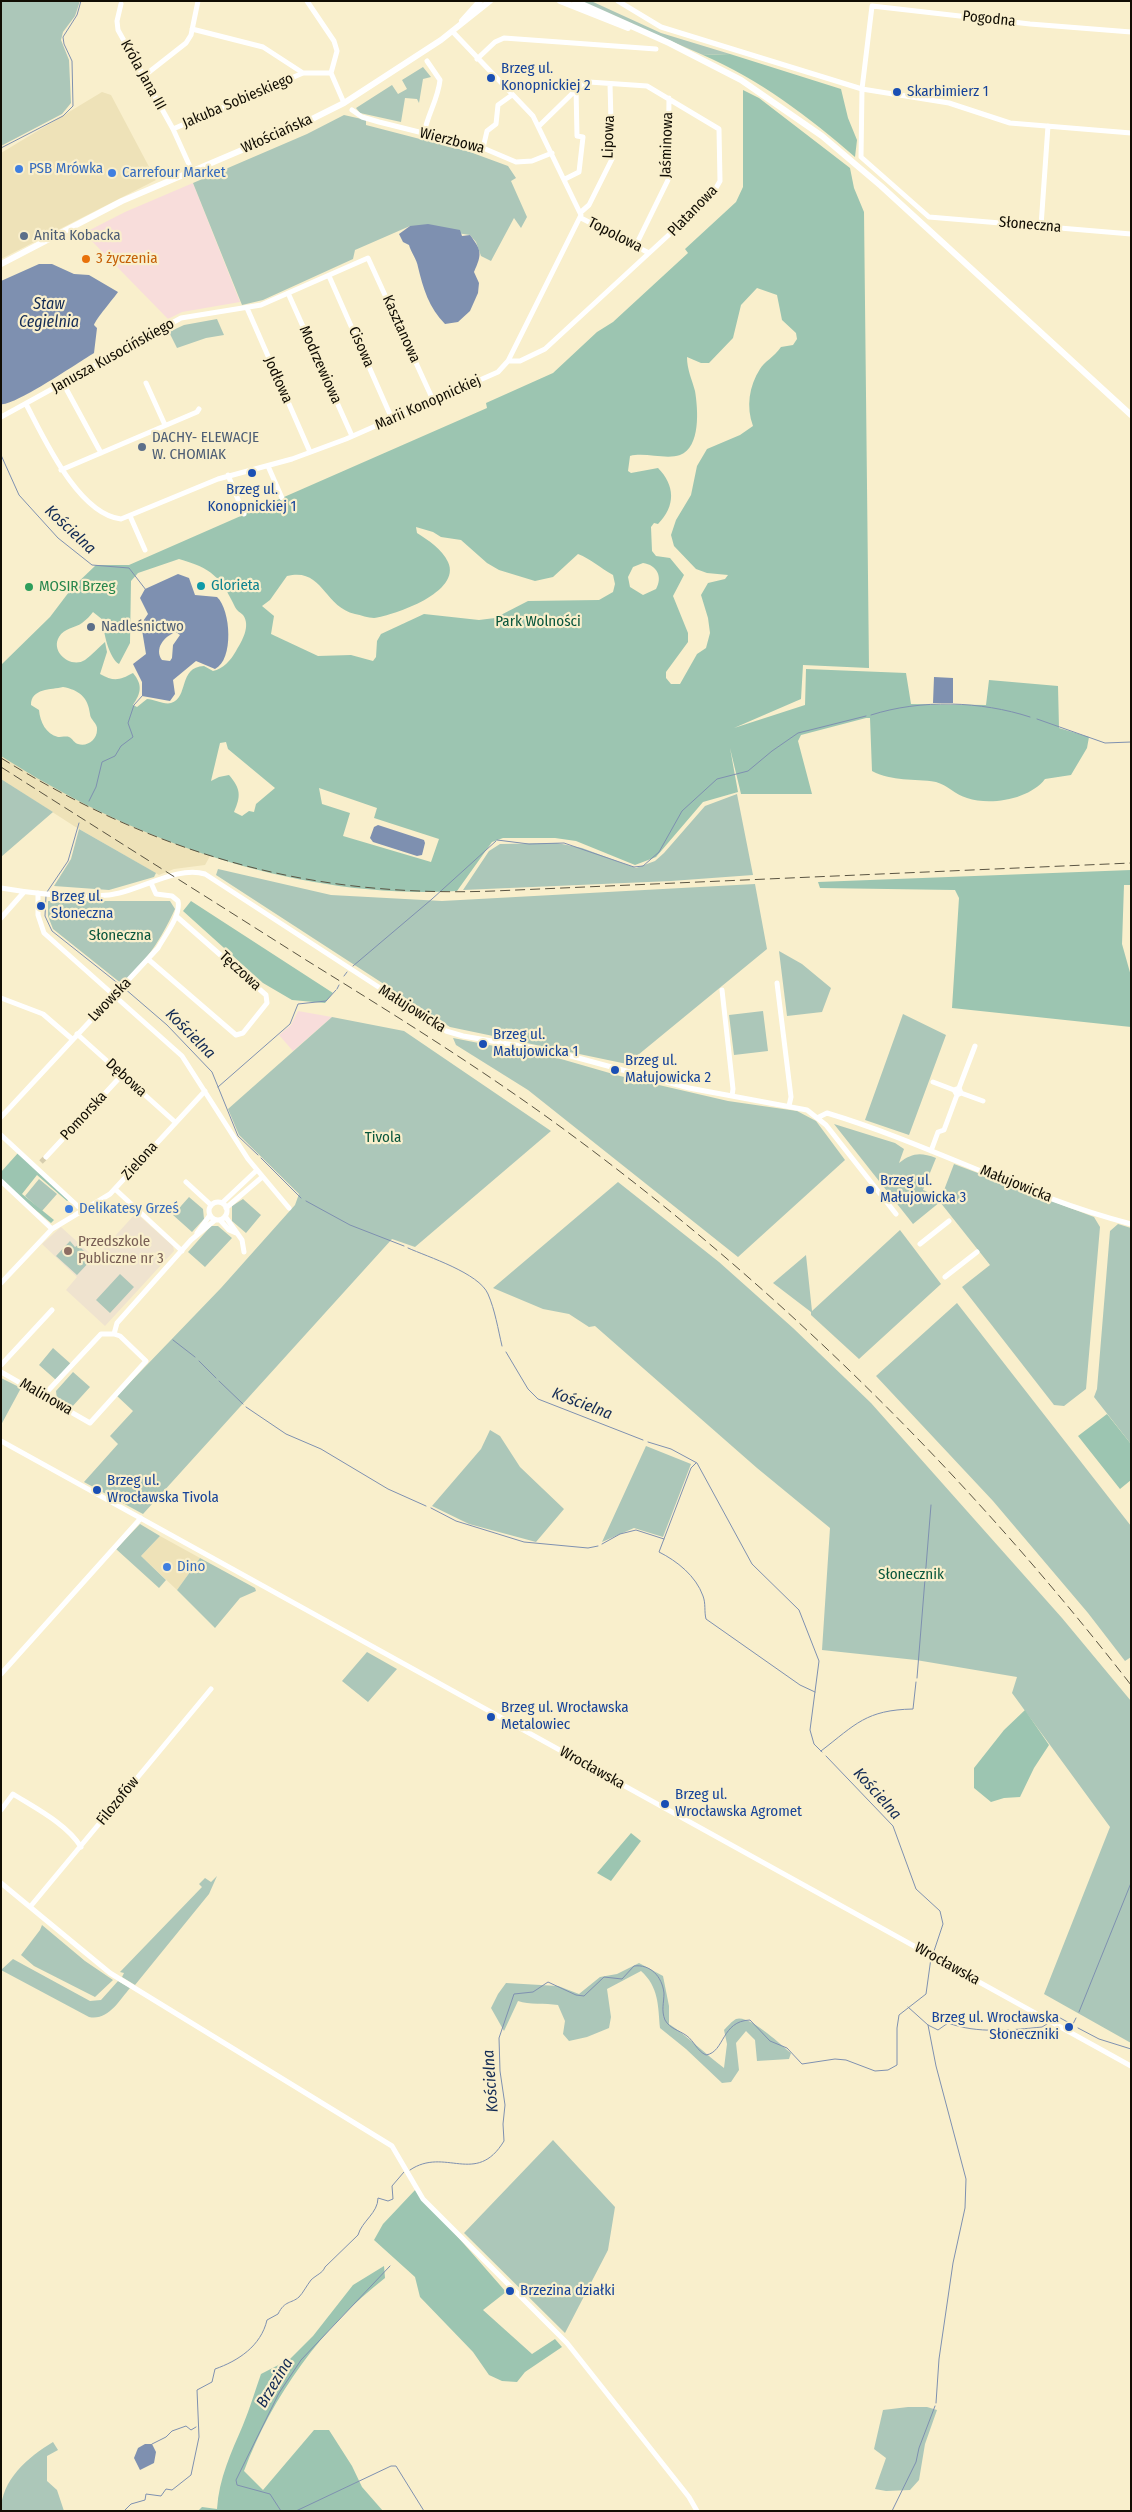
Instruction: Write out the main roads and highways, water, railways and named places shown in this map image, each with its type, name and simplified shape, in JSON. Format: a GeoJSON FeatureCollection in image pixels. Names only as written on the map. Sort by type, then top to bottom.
{"type":"FeatureCollection","features":[{"type":"Feature","properties":{"kind":"main road","name":"Włościańska"},"geometry":{"type":"LineString","coordinates":[[460,24],[480,1]]}},
{"type":"Feature","properties":{"kind":"main road","name":"Włościańska"},"geometry":{"type":"LineString","coordinates":[[1,264],[105,210],[296,127],[344,103],[452,31],[490,1]]}},
{"type":"Feature","properties":{"kind":"main road"},"geometry":{"type":"LineString","coordinates":[[560,1],[646,33]]}},
{"type":"Feature","properties":{"kind":"main road"},"geometry":{"type":"LineString","coordinates":[[575,1],[679,48],[742,80],[822,136],[888,192],[1131,415]]}},
{"type":"Feature","properties":{"kind":"water"},"geometry":{"type":"Polygon","coordinates":[[[428,224],[460,230],[462,236],[470,235],[479,249],[480,253],[474,272],[479,283],[478,293],[470,311],[458,322],[445,324],[439,318],[425,290],[409,245],[403,242],[399,234],[410,226],[428,224]]]}},
{"type":"Feature","properties":{"kind":"water","name":"Staw Cegielnia"},"geometry":{"type":"Polygon","coordinates":[[[39,264],[52,264],[74,274],[89,275],[118,292],[94,325],[97,328],[94,353],[32,392],[8,403],[1,404],[1,281],[39,264]]]}},
{"type":"Feature","properties":{"kind":"water"},"geometry":{"type":"Polygon","coordinates":[[[178,574],[189,578],[195,595],[217,597],[222,603],[228,623],[228,646],[221,664],[215,669],[196,661],[173,680],[175,694],[170,701],[142,696],[142,682],[133,664],[146,654],[141,624],[148,614],[140,598],[145,589],[178,574]],[[176,632],[164,640],[159,652],[162,660],[170,661],[173,645],[180,635],[176,632]]]}},
{"type":"Feature","properties":{"kind":"water"},"geometry":{"type":"Polygon","coordinates":[[[934,677],[953,678],[953,703],[933,703],[934,677]]]}},
{"type":"Feature","properties":{"kind":"water"},"geometry":{"type":"Polygon","coordinates":[[[378,825],[424,840],[422,855],[417,856],[373,842],[370,838],[374,827],[378,825]]]}},
{"type":"Feature","properties":{"kind":"water"},"geometry":{"type":"Polygon","coordinates":[[[145,2444],[152,2444],[156,2452],[154,2463],[140,2470],[134,2458],[138,2448],[145,2444]]]}},
{"type":"Feature","properties":{"kind":"waterway","name":"Kościelna"},"geometry":{"type":"LineString","coordinates":[[1,148],[63,116],[73,106],[72,61],[64,44],[63,37],[77,15],[81,1]]}},
{"type":"Feature","properties":{"kind":"waterway","name":"Kościelna"},"geometry":{"type":"LineString","coordinates":[[1,455],[19,495],[58,538],[92,565],[129,568],[146,590]]}},
{"type":"Feature","properties":{"kind":"waterway","name":"Kościelna"},"geometry":{"type":"LineString","coordinates":[[89,801],[96,787],[102,762],[115,756],[121,746],[133,737],[128,723],[134,705],[143,695]]}},
{"type":"Feature","properties":{"kind":"waterway"},"geometry":{"type":"LineString","coordinates":[[871,715],[910,706],[951,704],[992,708],[1030,717]]}},
{"type":"Feature","properties":{"kind":"waterway"},"geometry":{"type":"LineString","coordinates":[[497,840],[529,844],[564,843],[634,867],[643,866],[659,852],[682,811],[717,779],[748,771],[798,733],[866,716]]}},
{"type":"Feature","properties":{"kind":"waterway"},"geometry":{"type":"LineString","coordinates":[[1037,719],[1105,743],[1131,742]]}},
{"type":"Feature","properties":{"kind":"waterway","name":"Kościelna"},"geometry":{"type":"LineString","coordinates":[[47,892],[68,861],[79,823]]}},
{"type":"Feature","properties":{"kind":"waterway"},"geometry":{"type":"LineString","coordinates":[[353,966],[432,899],[496,841]]}},
{"type":"Feature","properties":{"kind":"waterway","name":"Kościelna"},"geometry":{"type":"LineString","coordinates":[[46,896],[45,916],[52,931],[120,985]]}},
{"type":"Feature","properties":{"kind":"waterway"},"geometry":{"type":"LineString","coordinates":[[344,976],[347,972]]}},
{"type":"Feature","properties":{"kind":"waterway"},"geometry":{"type":"LineString","coordinates":[[337,989],[339,985]]}},
{"type":"Feature","properties":{"kind":"waterway","name":"Kościelna"},"geometry":{"type":"LineString","coordinates":[[124,988],[167,1025],[212,1072],[238,1136],[258,1155]]}},
{"type":"Feature","properties":{"kind":"waterway"},"geometry":{"type":"LineString","coordinates":[[218,1087],[290,1024],[298,1004],[326,1001],[336,990]]}},
{"type":"Feature","properties":{"kind":"waterway","name":"Kościelna"},"geometry":{"type":"LineString","coordinates":[[261,1158],[301,1198]]}},
{"type":"Feature","properties":{"kind":"waterway","name":"Kościelna"},"geometry":{"type":"LineString","coordinates":[[306,1201],[350,1225],[404,1246]]}},
{"type":"Feature","properties":{"kind":"waterway","name":"Kościelna"},"geometry":{"type":"LineString","coordinates":[[408,1248],[464,1273],[483,1286],[493,1306],[502,1346]]}},
{"type":"Feature","properties":{"kind":"waterway"},"geometry":{"type":"LineString","coordinates":[[173,1340],[195,1357]]}},
{"type":"Feature","properties":{"kind":"waterway","name":"Kościelna"},"geometry":{"type":"LineString","coordinates":[[506,1352],[528,1389],[538,1399],[643,1440]]}},
{"type":"Feature","properties":{"kind":"waterway"},"geometry":{"type":"LineString","coordinates":[[199,1361],[216,1378]]}},
{"type":"Feature","properties":{"kind":"waterway"},"geometry":{"type":"LineString","coordinates":[[219,1381],[243,1404]]}},
{"type":"Feature","properties":{"kind":"waterway"},"geometry":{"type":"LineString","coordinates":[[246,1407],[286,1434],[321,1449],[388,1489],[426,1506]]}},
{"type":"Feature","properties":{"kind":"waterway","name":"Kościelna"},"geometry":{"type":"LineString","coordinates":[[648,1442],[671,1449],[697,1463],[752,1564],[799,1610],[819,1661],[810,1730],[814,1744],[822,1752]]}},
{"type":"Feature","properties":{"kind":"waterway"},"geometry":{"type":"LineString","coordinates":[[696,1463],[691,1468],[659,1552],[679,1565],[696,1582],[704,1599],[706,1619],[800,1685],[815,1692]]}},
{"type":"Feature","properties":{"kind":"waterway"},"geometry":{"type":"LineString","coordinates":[[917,1678],[931,1505]]}},
{"type":"Feature","properties":{"kind":"waterway"},"geometry":{"type":"LineString","coordinates":[[431,1508],[456,1521],[524,1542],[588,1548],[598,1546]]}},
{"type":"Feature","properties":{"kind":"waterway"},"geometry":{"type":"LineString","coordinates":[[602,1544],[620,1534],[636,1530],[664,1539]]}},
{"type":"Feature","properties":{"kind":"waterway"},"geometry":{"type":"LineString","coordinates":[[821,1751],[862,1720],[884,1712],[913,1709],[916,1682]]}},
{"type":"Feature","properties":{"kind":"waterway","name":"Kościelna"},"geometry":{"type":"LineString","coordinates":[[826,1756],[893,1826],[916,1889],[940,1911],[943,1924],[933,1954]]}},
{"type":"Feature","properties":{"kind":"waterway"},"geometry":{"type":"LineString","coordinates":[[1079,2012],[1131,1883]]}},
{"type":"Feature","properties":{"kind":"waterway","name":"Kościelna"},"geometry":{"type":"LineString","coordinates":[[410,2170],[423,2164],[436,2162],[460,2164],[482,2162],[493,2154],[504,2141],[505,2105],[500,2071],[499,2038],[514,1994],[533,1992],[548,1982],[576,1995],[584,1996],[604,1977],[622,1979],[634,1966],[645,1967],[654,1972],[661,1981],[664,1993],[663,2013],[667,2023],[687,2036],[706,2055],[712,2053],[717,2048],[734,2025],[750,2020],[770,2041],[787,2048],[802,2064],[835,2059],[846,2060],[875,2071],[888,2070],[897,2065],[899,2015],[926,1994],[931,1958]]}},
{"type":"Feature","properties":{"kind":"waterway"},"geometry":{"type":"LineString","coordinates":[[908,2007],[928,2025],[938,2030],[948,2023],[983,2030],[1042,2027],[1047,2024]]}},
{"type":"Feature","properties":{"kind":"waterway"},"geometry":{"type":"LineString","coordinates":[[1051,2016],[1053,2014],[1073,2025]]}},
{"type":"Feature","properties":{"kind":"waterway"},"geometry":{"type":"LineString","coordinates":[[1073,2024],[1076,2018]]}},
{"type":"Feature","properties":{"kind":"waterway"},"geometry":{"type":"LineString","coordinates":[[928,2025],[936,2066],[966,2179],[965,2208],[953,2263],[939,2359],[936,2403]]}},
{"type":"Feature","properties":{"kind":"waterway"},"geometry":{"type":"LineString","coordinates":[[1078,2028],[1099,2039],[1131,2049]]}},
{"type":"Feature","properties":{"kind":"waterway","name":"Kościelna"},"geometry":{"type":"LineString","coordinates":[[124,2511],[131,2504],[145,2500],[146,2494],[161,2496],[166,2489],[172,2490],[191,2475],[199,2437],[197,2390],[212,2382],[215,2369],[232,2362],[254,2345],[260,2338],[267,2320],[278,2314],[286,2304],[299,2297],[311,2280],[323,2271],[358,2235],[363,2225],[373,2213],[378,2198],[388,2201],[393,2199],[392,2186],[404,2172]]}},
{"type":"Feature","properties":{"kind":"waterway","name":"Brzezina"},"geometry":{"type":"LineString","coordinates":[[281,2511],[270,2494],[237,2485],[236,2480],[279,2393],[301,2360],[390,2266]]}},
{"type":"Feature","properties":{"kind":"waterway"},"geometry":{"type":"LineString","coordinates":[[892,2511],[916,2462],[919,2448],[935,2406]]}},
{"type":"Feature","properties":{"kind":"waterway"},"geometry":{"type":"LineString","coordinates":[[152,2444],[166,2437],[172,2431],[186,2426],[191,2430],[196,2427]]}},
{"type":"Feature","properties":{"kind":"waterway","name":"Brzezina"},"geometry":{"type":"LineString","coordinates":[[296,2511],[391,2466],[396,2466],[424,2511]]}},
{"type":"Feature","properties":{"kind":"tunnel"},"geometry":{"type":"LineString","coordinates":[[41,1162],[46,1157]]}},
{"type":"Feature","properties":{"kind":"railway"},"geometry":{"type":"LineString","coordinates":[[1,758],[60,792],[118,821],[177,845],[237,864],[298,878],[361,887],[426,891],[494,891],[1131,863]]}},
{"type":"Feature","properties":{"kind":"railway"},"geometry":{"type":"LineString","coordinates":[[1,767],[477,1069],[577,1139],[654,1199],[729,1261],[802,1326],[941,1463],[1070,1609],[1131,1685]]}},
{"type":"Feature","properties":{"kind":"place","name":"Brzeg ul. Konopnickiej 2"},"geometry":{"type":"Point","coordinates":[491,78]}},
{"type":"Feature","properties":{"kind":"place","name":"Skarbimierz 1"},"geometry":{"type":"Point","coordinates":[897,92]}},
{"type":"Feature","properties":{"kind":"place","name":"PSB Mrówka"},"geometry":{"type":"Point","coordinates":[19,169]}},
{"type":"Feature","properties":{"kind":"place","name":"Carrefour Market"},"geometry":{"type":"Point","coordinates":[112,173]}},
{"type":"Feature","properties":{"kind":"place","name":"Anita Kobacka"},"geometry":{"type":"Point","coordinates":[24,236]}},
{"type":"Feature","properties":{"kind":"place","name":"3 życzenia"},"geometry":{"type":"Point","coordinates":[86,259]}},
{"type":"Feature","properties":{"kind":"place","name":"DACHY- ELEWACJE W. CHOMIAK"},"geometry":{"type":"Point","coordinates":[142,447]}},
{"type":"Feature","properties":{"kind":"place","name":"Brzeg ul. Konopnickiej 1"},"geometry":{"type":"Point","coordinates":[252,473]}},
{"type":"Feature","properties":{"kind":"place","name":"Glorieta"},"geometry":{"type":"Point","coordinates":[201,586]}},
{"type":"Feature","properties":{"kind":"place","name":"MOSIR Brzeg"},"geometry":{"type":"Point","coordinates":[29,587]}},
{"type":"Feature","properties":{"kind":"place","name":"Nadleśnictwo"},"geometry":{"type":"Point","coordinates":[91,627]}},
{"type":"Feature","properties":{"kind":"place","name":"Brzeg ul. Słoneczna"},"geometry":{"type":"Point","coordinates":[41,906]}},
{"type":"Feature","properties":{"kind":"place","name":"Brzeg ul. Małujowicka 1"},"geometry":{"type":"Point","coordinates":[483,1044]}},
{"type":"Feature","properties":{"kind":"place","name":"Brzeg ul. Małujowicka 2"},"geometry":{"type":"Point","coordinates":[615,1070]}},
{"type":"Feature","properties":{"kind":"place","name":"Brzeg ul. Małujowicka 3"},"geometry":{"type":"Point","coordinates":[870,1190]}},
{"type":"Feature","properties":{"kind":"place","name":"Delikatesy Grześ"},"geometry":{"type":"Point","coordinates":[69,1209]}},
{"type":"Feature","properties":{"kind":"place","name":"Przedszkole Publiczne nr 3"},"geometry":{"type":"Point","coordinates":[68,1251]}},
{"type":"Feature","properties":{"kind":"place","name":"Brzeg ul. Wrocławska Tivola"},"geometry":{"type":"Point","coordinates":[97,1490]}},
{"type":"Feature","properties":{"kind":"place","name":"Dino"},"geometry":{"type":"Point","coordinates":[167,1567]}},
{"type":"Feature","properties":{"kind":"place","name":"Brzeg ul. Wrocławska Metalowiec"},"geometry":{"type":"Point","coordinates":[491,1717]}},
{"type":"Feature","properties":{"kind":"place","name":"Brzeg ul. Wrocławska Agromet"},"geometry":{"type":"Point","coordinates":[665,1804]}},
{"type":"Feature","properties":{"kind":"place","name":"Brzeg ul. Wrocławska Słoneczniki"},"geometry":{"type":"Point","coordinates":[1069,2027]}},
{"type":"Feature","properties":{"kind":"place","name":"Brzezina działki"},"geometry":{"type":"Point","coordinates":[510,2291]}},
{"type":"Feature","properties":{"kind":"park label","name":"Park Wolności"},"geometry":{"type":"Point","coordinates":[538,622]}},
{"type":"Feature","properties":{"kind":"park label","name":"Słoneczna"},"geometry":{"type":"Point","coordinates":[120,936]}},
{"type":"Feature","properties":{"kind":"park label","name":"Tivola"},"geometry":{"type":"Point","coordinates":[383,1138]}},
{"type":"Feature","properties":{"kind":"park label","name":"Słonecznik"},"geometry":{"type":"Point","coordinates":[911,1575]}}]}
